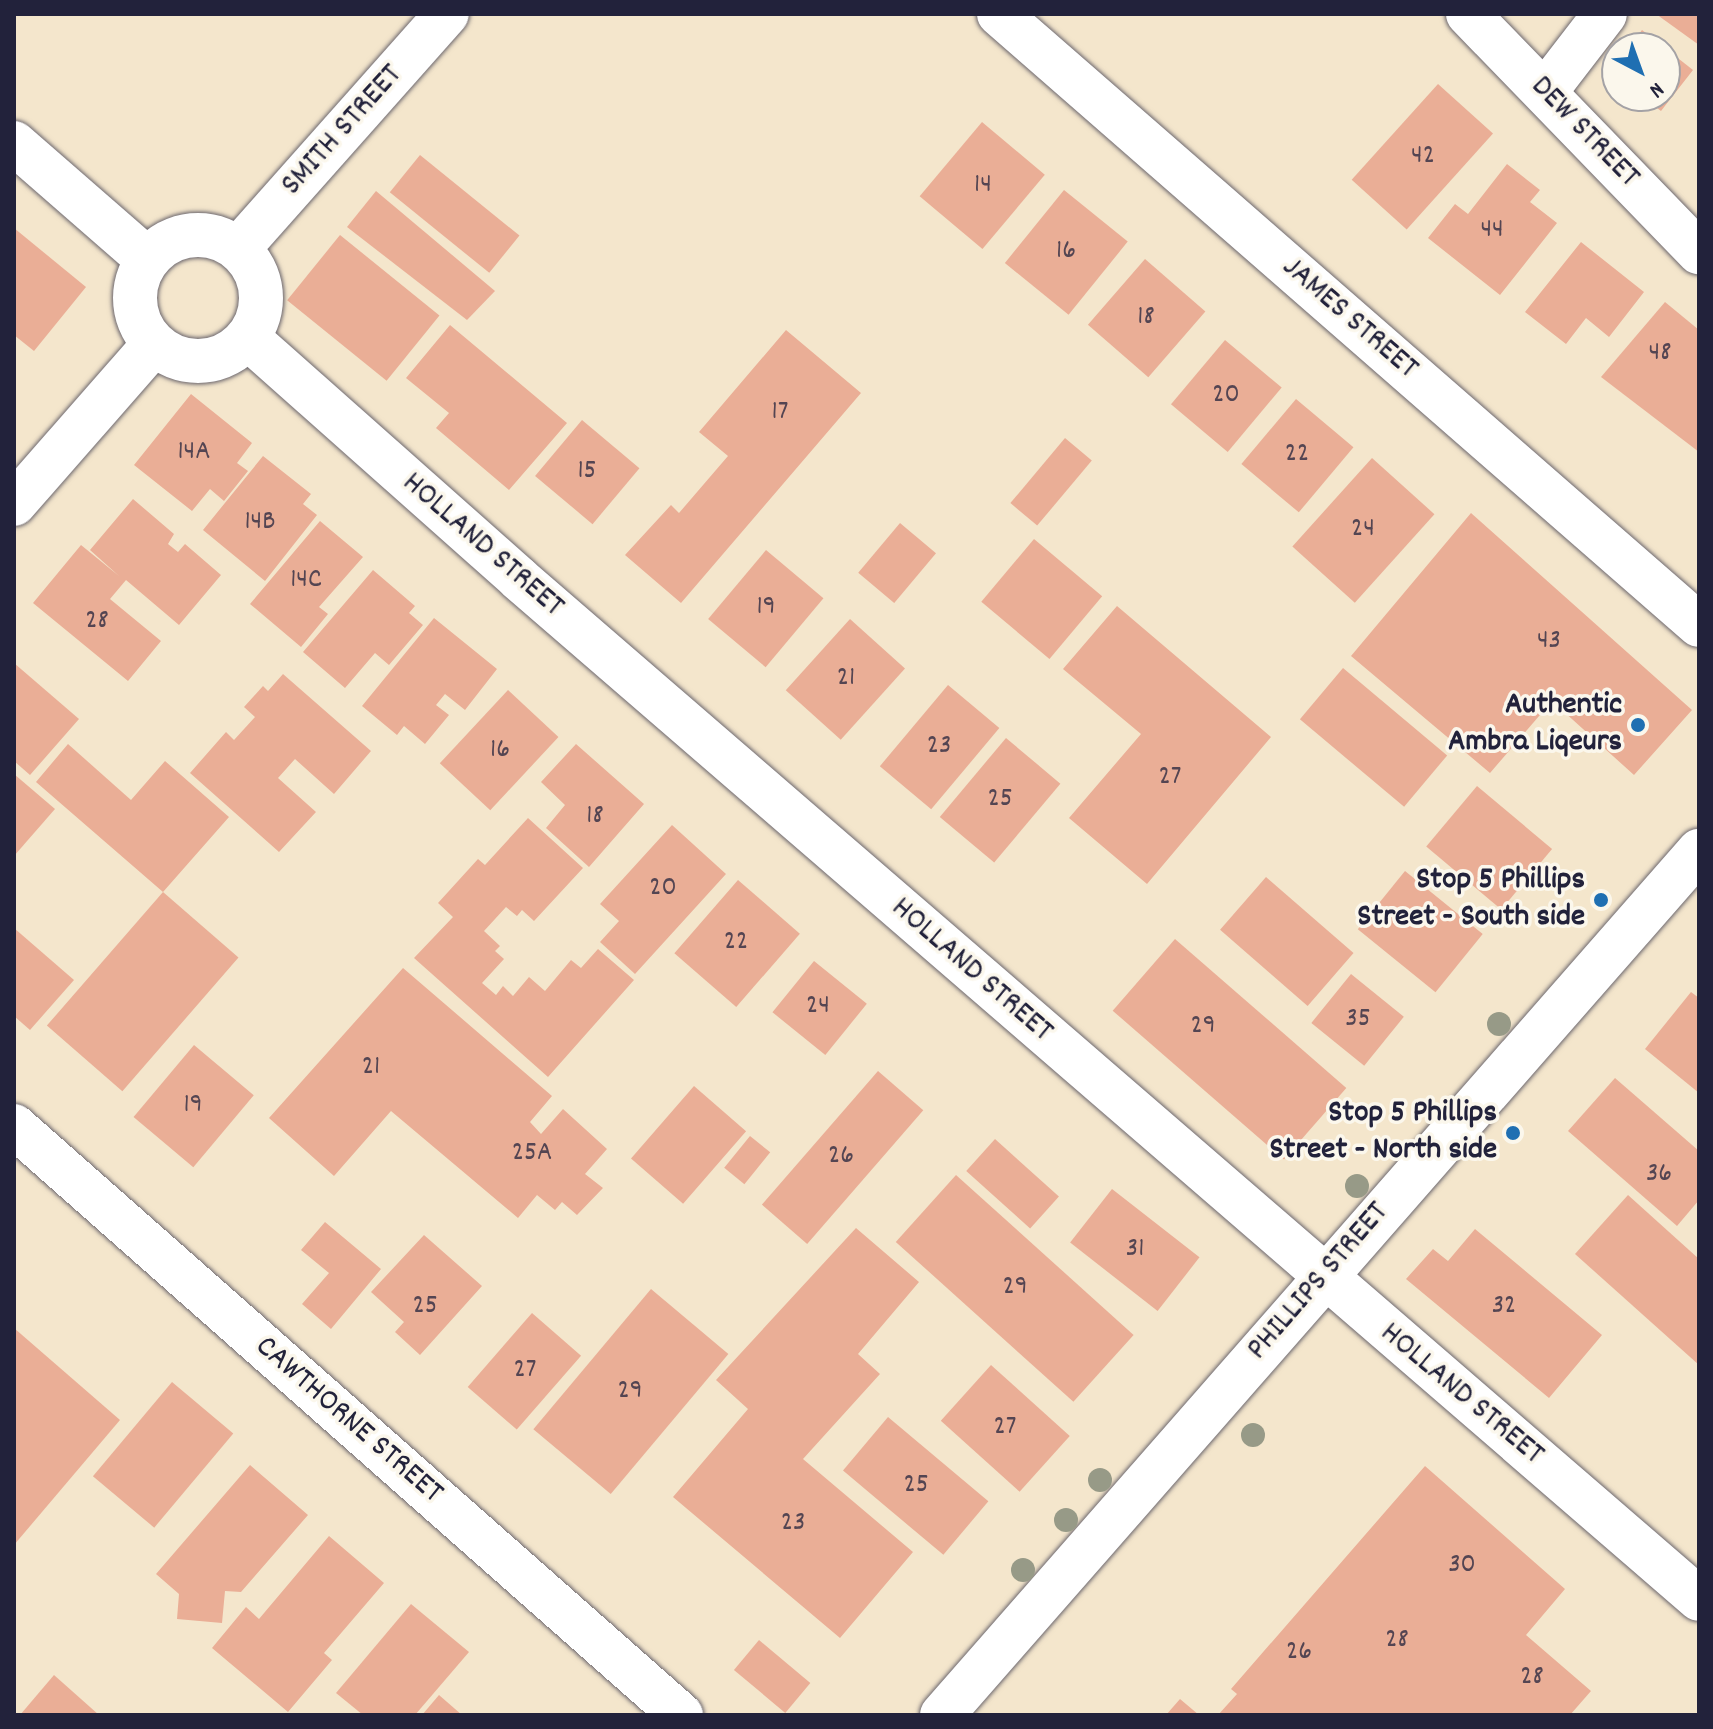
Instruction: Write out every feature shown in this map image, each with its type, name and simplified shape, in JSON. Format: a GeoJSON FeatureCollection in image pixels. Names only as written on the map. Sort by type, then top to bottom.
{"type":"FeatureCollection","features":[{"type":"Feature","properties":{"kind":"street","name":"SMITH STREET"},"geometry":{"type":"LineString","coordinates":[[239,248],[447,14]]}},
{"type":"Feature","properties":{"kind":"street","name":"JAMES STREET"},"geometry":{"type":"LineString","coordinates":[[999,14],[1699,625]]}},
{"type":"Feature","properties":{"kind":"street","name":"DEW STREET"},"geometry":{"type":"LineString","coordinates":[[1468,14],[1699,252]]}},
{"type":"Feature","properties":{"kind":"street"},"geometry":{"type":"LineString","coordinates":[[1545,92],[1605,14]]}},
{"type":"Feature","properties":{"kind":"street"},"geometry":{"type":"LineString","coordinates":[[14,143],[147,259]]}},
{"type":"Feature","properties":{"kind":"street"},"geometry":{"type":"LineString","coordinates":[[208,235],[239,248],[258,275],[262,308],[248,338],[220,359],[185,362],[153,345],[137,319],[135,288],[147,259],[174,238],[208,235]]}},
{"type":"Feature","properties":{"kind":"street","name":"HOLLAND STREET"},"geometry":{"type":"LineString","coordinates":[[248,338],[518,578],[1699,1599]]}},
{"type":"Feature","properties":{"kind":"street"},"geometry":{"type":"LineString","coordinates":[[14,504],[153,345]]}},
{"type":"Feature","properties":{"kind":"street","name":"PHILLIPS STREET"},"geometry":{"type":"LineString","coordinates":[[942,1715],[1699,851]]}},
{"type":"Feature","properties":{"kind":"street","name":"CAWTHORNE STREET"},"geometry":{"type":"LineString","coordinates":[[14,1126],[681,1715]]}},
{"type":"Feature","properties":{"kind":"building"},"geometry":{"type":"Polygon","coordinates":[[[1656,14],[1699,14],[1699,45],[1656,14]]]}},
{"type":"Feature","properties":{"kind":"building"},"geometry":{"type":"Polygon","coordinates":[[[1681,61],[1693,70],[1681,85],[1681,61]]]}},
{"type":"Feature","properties":{"kind":"building"},"geometry":{"type":"Polygon","coordinates":[[[1438,84],[1493,134],[1407,229],[1352,180],[1438,84]]]}},
{"type":"Feature","properties":{"kind":"building"},"geometry":{"type":"Polygon","coordinates":[[[982,122],[1045,175],[982,249],[920,196],[982,122]]]}},
{"type":"Feature","properties":{"kind":"building"},"geometry":{"type":"Polygon","coordinates":[[[420,155],[519,236],[489,273],[390,192],[420,155]]]}},
{"type":"Feature","properties":{"kind":"building"},"geometry":{"type":"Polygon","coordinates":[[[1507,164],[1540,190],[1530,202],[1557,223],[1500,295],[1428,238],[1455,204],[1468,214],[1507,164]]]}},
{"type":"Feature","properties":{"kind":"building"},"geometry":{"type":"Polygon","coordinates":[[[1064,190],[1128,242],[1069,315],[1005,263],[1064,190]]]}},
{"type":"Feature","properties":{"kind":"building"},"geometry":{"type":"Polygon","coordinates":[[[376,191],[495,291],[467,320],[347,227],[376,191]]]}},
{"type":"Feature","properties":{"kind":"building"},"geometry":{"type":"Polygon","coordinates":[[[14,228],[86,287],[34,351],[14,335],[14,228]]]}},
{"type":"Feature","properties":{"kind":"building"},"geometry":{"type":"Polygon","coordinates":[[[340,235],[439,316],[387,381],[287,300],[340,235]]]}},
{"type":"Feature","properties":{"kind":"building"},"geometry":{"type":"Polygon","coordinates":[[[1581,242],[1644,292],[1609,337],[1586,318],[1566,344],[1525,312],[1581,242]]]}},
{"type":"Feature","properties":{"kind":"building"},"geometry":{"type":"Polygon","coordinates":[[[1145,259],[1205,311],[1148,377],[1088,325],[1145,259]]]}},
{"type":"Feature","properties":{"kind":"building"},"geometry":{"type":"Polygon","coordinates":[[[1665,302],[1699,330],[1699,452],[1601,377],[1665,302]]]}},
{"type":"Feature","properties":{"kind":"building"},"geometry":{"type":"Polygon","coordinates":[[[450,325],[567,423],[509,490],[436,428],[449,413],[406,378],[450,325]]]}},
{"type":"Feature","properties":{"kind":"building"},"geometry":{"type":"Polygon","coordinates":[[[786,330],[861,393],[681,603],[625,555],[671,505],[679,513],[728,456],[699,432],[786,330]]]}},
{"type":"Feature","properties":{"kind":"building"},"geometry":{"type":"Polygon","coordinates":[[[1225,340],[1282,388],[1228,452],[1171,404],[1225,340]]]}},
{"type":"Feature","properties":{"kind":"building"},"geometry":{"type":"Polygon","coordinates":[[[191,394],[252,443],[237,463],[248,471],[224,501],[210,489],[192,511],[134,465],[191,394]]]}},
{"type":"Feature","properties":{"kind":"building"},"geometry":{"type":"Polygon","coordinates":[[[1296,399],[1353,447],[1299,512],[1241,464],[1296,399]]]}},
{"type":"Feature","properties":{"kind":"building"},"geometry":{"type":"Polygon","coordinates":[[[582,420],[639,468],[593,524],[535,476],[582,420]]]}},
{"type":"Feature","properties":{"kind":"building"},"geometry":{"type":"Polygon","coordinates":[[[1065,438],[1092,460],[1037,526],[1010,503],[1065,438]]]}},
{"type":"Feature","properties":{"kind":"building"},"geometry":{"type":"Polygon","coordinates":[[[263,456],[311,494],[303,504],[317,515],[265,581],[203,530],[263,456]]]}},
{"type":"Feature","properties":{"kind":"building"},"geometry":{"type":"Polygon","coordinates":[[[1372,458],[1434,514],[1355,603],[1292,546],[1372,458]]]}},
{"type":"Feature","properties":{"kind":"building"},"geometry":{"type":"Polygon","coordinates":[[[133,499],[174,534],[168,544],[178,552],[185,544],[221,575],[179,625],[126,580],[110,599],[161,641],[128,681],[33,603],[81,545],[119,576],[90,550],[133,499]]]}},
{"type":"Feature","properties":{"kind":"building"},"geometry":{"type":"Polygon","coordinates":[[[1471,513],[1692,710],[1634,775],[1552,701],[1490,773],[1351,656],[1471,513]]]}},
{"type":"Feature","properties":{"kind":"building"},"geometry":{"type":"Polygon","coordinates":[[[320,521],[363,557],[319,607],[328,614],[301,647],[250,604],[320,521]]]}},
{"type":"Feature","properties":{"kind":"building"},"geometry":{"type":"Polygon","coordinates":[[[900,523],[936,553],[894,603],[858,573],[900,523]]]}},
{"type":"Feature","properties":{"kind":"building"},"geometry":{"type":"Polygon","coordinates":[[[1034,539],[1102,596],[1049,659],[981,602],[1034,539]]]}},
{"type":"Feature","properties":{"kind":"building"},"geometry":{"type":"Polygon","coordinates":[[[766,550],[823,598],[766,667],[708,619],[766,550]]]}},
{"type":"Feature","properties":{"kind":"building"},"geometry":{"type":"Polygon","coordinates":[[[373,570],[415,606],[409,613],[423,625],[389,665],[375,653],[345,688],[303,652],[373,570]]]}},
{"type":"Feature","properties":{"kind":"building"},"geometry":{"type":"Polygon","coordinates":[[[1117,606],[1271,737],[1147,884],[1069,818],[1141,734],[1063,669],[1117,606]]]}},
{"type":"Feature","properties":{"kind":"building"},"geometry":{"type":"Polygon","coordinates":[[[434,618],[497,669],[465,710],[445,694],[436,705],[449,715],[425,744],[404,726],[397,735],[362,706],[434,618]]]}},
{"type":"Feature","properties":{"kind":"building"},"geometry":{"type":"Polygon","coordinates":[[[850,619],[905,669],[841,740],[786,690],[850,619]]]}},
{"type":"Feature","properties":{"kind":"building"},"geometry":{"type":"Polygon","coordinates":[[[14,663],[79,719],[30,775],[14,761],[14,663]]]}},
{"type":"Feature","properties":{"kind":"building"},"geometry":{"type":"Polygon","coordinates":[[[1343,668],[1447,755],[1404,807],[1300,719],[1343,668]]]}},
{"type":"Feature","properties":{"kind":"building"},"geometry":{"type":"Polygon","coordinates":[[[283,674],[371,751],[334,794],[295,759],[278,778],[316,812],[279,852],[190,773],[226,732],[234,740],[255,717],[244,707],[263,686],[268,691],[283,674]]]}},
{"type":"Feature","properties":{"kind":"building"},"geometry":{"type":"Polygon","coordinates":[[[948,685],[999,728],[931,809],[880,766],[948,685]]]}},
{"type":"Feature","properties":{"kind":"building"},"geometry":{"type":"Polygon","coordinates":[[[508,690],[558,737],[490,810],[440,763],[508,690]]]}},
{"type":"Feature","properties":{"kind":"building"},"geometry":{"type":"Polygon","coordinates":[[[1006,738],[1060,784],[994,863],[940,817],[1006,738]]]}},
{"type":"Feature","properties":{"kind":"building"},"geometry":{"type":"Polygon","coordinates":[[[68,744],[131,800],[165,761],[229,817],[163,892],[36,782],[68,744]]]}},
{"type":"Feature","properties":{"kind":"building"},"geometry":{"type":"Polygon","coordinates":[[[576,744],[644,804],[589,867],[546,828],[565,805],[541,782],[576,744]]]}},
{"type":"Feature","properties":{"kind":"building"},"geometry":{"type":"Polygon","coordinates":[[[14,774],[55,809],[14,856],[14,774]]]}},
{"type":"Feature","properties":{"kind":"building"},"geometry":{"type":"Polygon","coordinates":[[[1477,786],[1552,849],[1501,910],[1426,847],[1477,786]]]}},
{"type":"Feature","properties":{"kind":"building"},"geometry":{"type":"Polygon","coordinates":[[[528,818],[583,868],[534,921],[522,910],[517,916],[506,907],[484,931],[500,946],[495,951],[504,959],[482,983],[496,995],[503,986],[513,996],[529,977],[545,991],[571,960],[581,968],[598,949],[634,980],[548,1077],[414,958],[453,917],[438,903],[478,859],[485,865],[528,818]]]}},
{"type":"Feature","properties":{"kind":"building"},"geometry":{"type":"Polygon","coordinates":[[[672,825],[726,874],[635,974],[600,942],[619,921],[600,904],[672,825]]]}},
{"type":"Feature","properties":{"kind":"building"},"geometry":{"type":"Polygon","coordinates":[[[1405,871],[1483,934],[1436,992],[1358,929],[1405,871]]]}},
{"type":"Feature","properties":{"kind":"building"},"geometry":{"type":"Polygon","coordinates":[[[1266,877],[1354,953],[1308,1006],[1220,930],[1266,877]]]}},
{"type":"Feature","properties":{"kind":"building"},"geometry":{"type":"Polygon","coordinates":[[[738,880],[800,934],[736,1007],[674,953],[738,880]]]}},
{"type":"Feature","properties":{"kind":"building"},"geometry":{"type":"Polygon","coordinates":[[[163,892],[238,958],[122,1091],[47,1026],[163,892]]]}},
{"type":"Feature","properties":{"kind":"building"},"geometry":{"type":"Polygon","coordinates":[[[14,928],[74,980],[30,1030],[14,1016],[14,928]]]}},
{"type":"Feature","properties":{"kind":"building"},"geometry":{"type":"Polygon","coordinates":[[[1175,939],[1346,1088],[1284,1160],[1113,1011],[1175,939]]]}},
{"type":"Feature","properties":{"kind":"building"},"geometry":{"type":"Polygon","coordinates":[[[814,961],[867,1004],[825,1055],[772,1012],[814,961]]]}},
{"type":"Feature","properties":{"kind":"building"},"geometry":{"type":"Polygon","coordinates":[[[403,968],[552,1096],[530,1122],[541,1134],[563,1109],[607,1149],[585,1174],[603,1188],[577,1215],[562,1202],[555,1210],[537,1195],[518,1218],[391,1111],[334,1176],[269,1118],[403,968]]]}},
{"type":"Feature","properties":{"kind":"building"},"geometry":{"type":"Polygon","coordinates":[[[1351,974],[1404,1017],[1364,1066],[1311,1023],[1351,974]]]}},
{"type":"Feature","properties":{"kind":"building"},"geometry":{"type":"Polygon","coordinates":[[[1691,992],[1699,998],[1699,1093],[1645,1049],[1691,992]]]}},
{"type":"Feature","properties":{"kind":"building"},"geometry":{"type":"Polygon","coordinates":[[[194,1045],[254,1095],[193,1167],[134,1117],[194,1045]]]}},
{"type":"Feature","properties":{"kind":"building"},"geometry":{"type":"Polygon","coordinates":[[[878,1071],[923,1110],[807,1244],[762,1205],[878,1071]]]}},
{"type":"Feature","properties":{"kind":"building"},"geometry":{"type":"Polygon","coordinates":[[[1615,1078],[1699,1151],[1699,1200],[1677,1226],[1568,1131],[1615,1078]]]}},
{"type":"Feature","properties":{"kind":"building"},"geometry":{"type":"Polygon","coordinates":[[[694,1086],[746,1131],[683,1204],[631,1158],[694,1086]]]}},
{"type":"Feature","properties":{"kind":"building"},"geometry":{"type":"Polygon","coordinates":[[[750,1136],[770,1152],[744,1184],[724,1168],[750,1136]]]}},
{"type":"Feature","properties":{"kind":"building"},"geometry":{"type":"Polygon","coordinates":[[[995,1139],[1059,1197],[1030,1229],[966,1171],[995,1139]]]}},
{"type":"Feature","properties":{"kind":"building"},"geometry":{"type":"Polygon","coordinates":[[[956,1175],[1134,1335],[1073,1402],[896,1242],[956,1175]]]}},
{"type":"Feature","properties":{"kind":"building"},"geometry":{"type":"Polygon","coordinates":[[[1112,1189],[1199,1257],[1158,1311],[1070,1243],[1112,1189]]]}},
{"type":"Feature","properties":{"kind":"building"},"geometry":{"type":"Polygon","coordinates":[[[1628,1195],[1699,1259],[1699,1365],[1575,1254],[1628,1195]]]}},
{"type":"Feature","properties":{"kind":"building"},"geometry":{"type":"Polygon","coordinates":[[[325,1222],[381,1269],[331,1329],[302,1304],[329,1273],[301,1250],[325,1222]]]}},
{"type":"Feature","properties":{"kind":"building"},"geometry":{"type":"Polygon","coordinates":[[[856,1228],[919,1282],[858,1354],[880,1374],[803,1459],[913,1552],[840,1638],[673,1497],[748,1409],[716,1380],[856,1228]]]}},
{"type":"Feature","properties":{"kind":"building"},"geometry":{"type":"Polygon","coordinates":[[[1475,1229],[1602,1335],[1549,1398],[1406,1279],[1433,1249],[1448,1261],[1475,1229]]]}},
{"type":"Feature","properties":{"kind":"building"},"geometry":{"type":"Polygon","coordinates":[[[424,1235],[482,1286],[420,1355],[395,1332],[404,1322],[371,1292],[424,1235]]]}},
{"type":"Feature","properties":{"kind":"building"},"geometry":{"type":"Polygon","coordinates":[[[651,1289],[728,1354],[611,1494],[533,1429],[651,1289]]]}},
{"type":"Feature","properties":{"kind":"building"},"geometry":{"type":"Polygon","coordinates":[[[532,1313],[581,1356],[517,1430],[468,1387],[532,1313]]]}},
{"type":"Feature","properties":{"kind":"building"},"geometry":{"type":"Polygon","coordinates":[[[14,1328],[120,1420],[14,1545],[14,1328]]]}},
{"type":"Feature","properties":{"kind":"building"},"geometry":{"type":"Polygon","coordinates":[[[991,1365],[1070,1436],[1020,1492],[941,1421],[991,1365]]]}},
{"type":"Feature","properties":{"kind":"building"},"geometry":{"type":"Polygon","coordinates":[[[172,1382],[233,1433],[154,1528],[93,1476],[172,1382]]]}},
{"type":"Feature","properties":{"kind":"building"},"geometry":{"type":"Polygon","coordinates":[[[888,1417],[988,1501],[943,1555],[843,1471],[888,1417]]]}},
{"type":"Feature","properties":{"kind":"building"},"geometry":{"type":"Polygon","coordinates":[[[250,1465],[308,1515],[241,1592],[225,1591],[222,1623],[177,1619],[179,1594],[156,1574],[250,1465]]]}},
{"type":"Feature","properties":{"kind":"building"},"geometry":{"type":"Polygon","coordinates":[[[1425,1466],[1565,1589],[1526,1635],[1591,1691],[1570,1715],[1218,1715],[1237,1694],[1231,1689],[1425,1466]]]}},
{"type":"Feature","properties":{"kind":"building"},"geometry":{"type":"Polygon","coordinates":[[[329,1536],[384,1583],[324,1653],[332,1660],[288,1712],[212,1648],[246,1607],[259,1619],[329,1536]]]}},
{"type":"Feature","properties":{"kind":"building"},"geometry":{"type":"Polygon","coordinates":[[[411,1604],[469,1652],[415,1715],[363,1715],[336,1693],[411,1604]]]}},
{"type":"Feature","properties":{"kind":"building"},"geometry":{"type":"Polygon","coordinates":[[[759,1640],[810,1683],[785,1713],[734,1670],[759,1640]]]}},
{"type":"Feature","properties":{"kind":"building"},"geometry":{"type":"Polygon","coordinates":[[[54,1675],[99,1715],[20,1715],[54,1675]]]}},
{"type":"Feature","properties":{"kind":"building"},"geometry":{"type":"Polygon","coordinates":[[[439,1695],[462,1715],[422,1715],[439,1695]]]}},
{"type":"Feature","properties":{"kind":"building"},"geometry":{"type":"Polygon","coordinates":[[[1180,1699],[1199,1715],[1166,1715],[1180,1699]]]}},
{"type":"Feature","properties":{"kind":"place","name":"Authentic Ambra Liqeurs"},"geometry":{"type":"Point","coordinates":[1638,725]}},
{"type":"Feature","properties":{"kind":"place","name":"Stop 5 Phillips Street - South side"},"geometry":{"type":"Point","coordinates":[1601,900]}},
{"type":"Feature","properties":{"kind":"place","name":"Stop 5 Phillips Street - North side"},"geometry":{"type":"Point","coordinates":[1513,1133]}}]}
